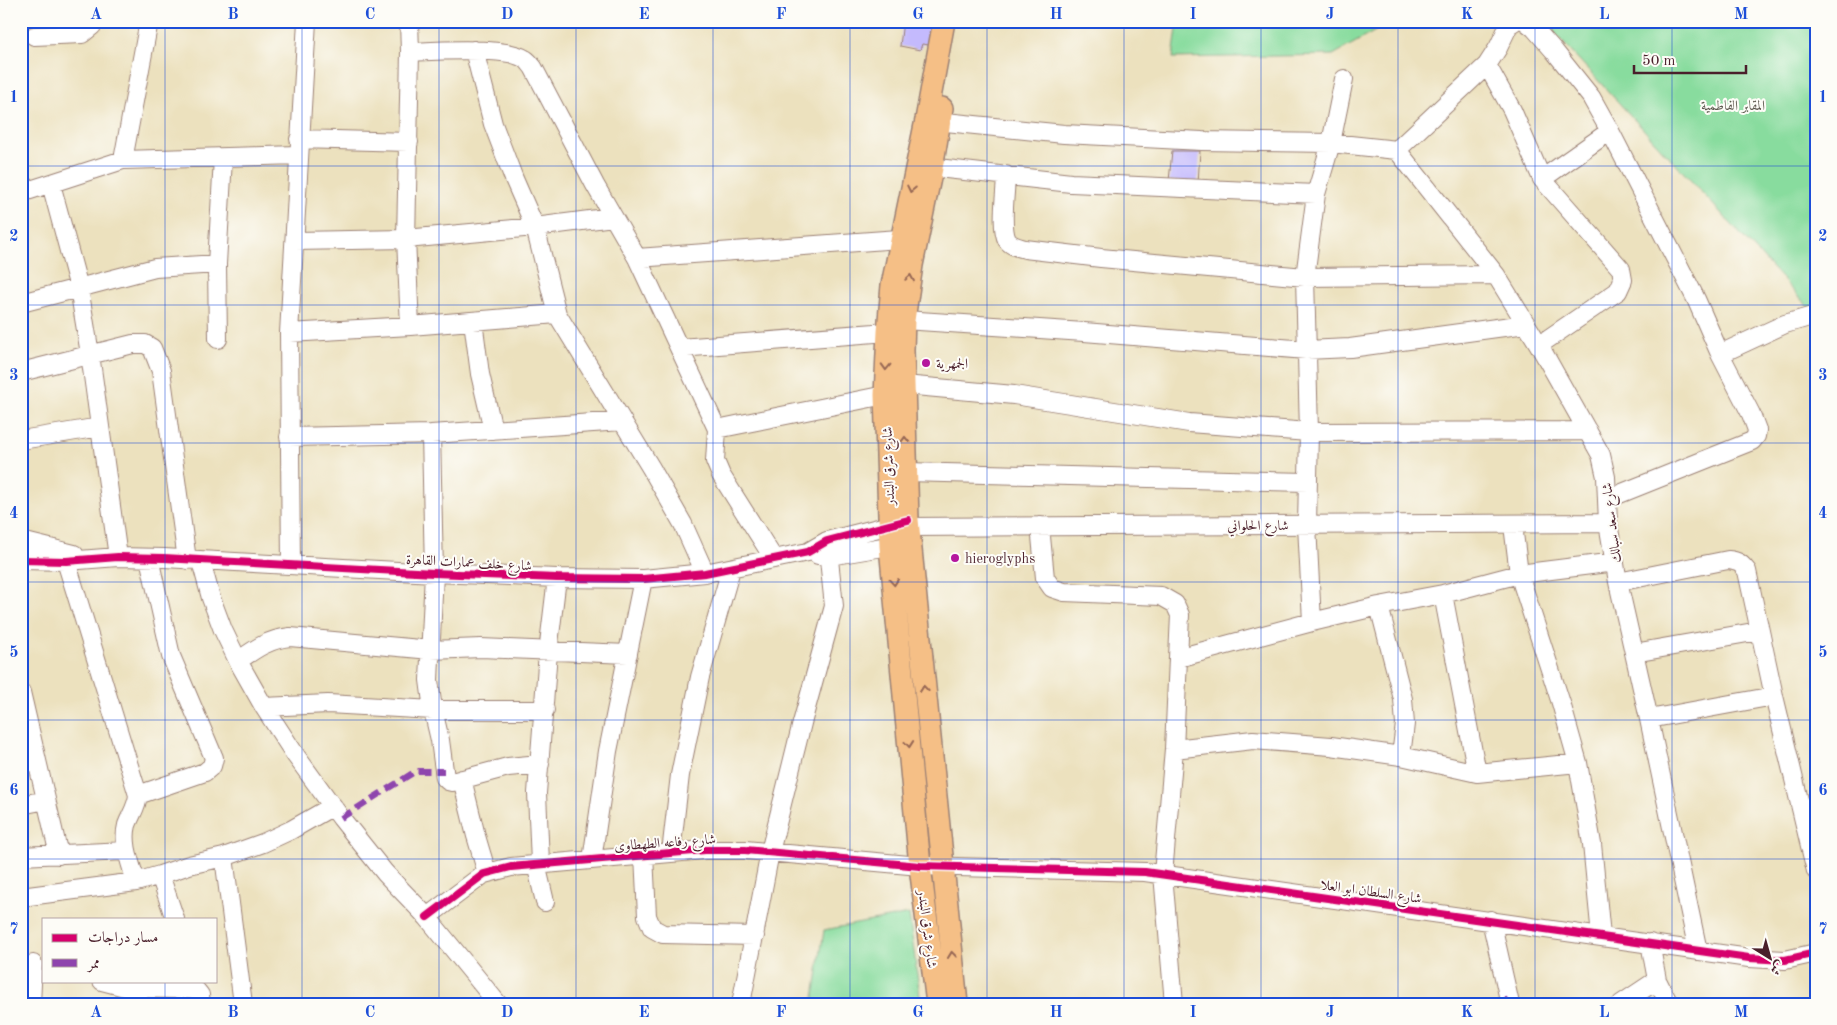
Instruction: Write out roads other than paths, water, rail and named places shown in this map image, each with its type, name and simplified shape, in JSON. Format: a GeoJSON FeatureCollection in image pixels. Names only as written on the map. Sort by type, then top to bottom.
{"type":"FeatureCollection","features":[{"type":"Feature","properties":{"kind":"main road","name":"شارع شرق البندر"},"geometry":{"type":"LineString","coordinates":[[933,121],[944,21]]}},
{"type":"Feature","properties":{"kind":"main road","name":"شارع شرق البندر"},"geometry":{"type":"LineString","coordinates":[[937,1004],[920,866],[901,532],[895,390],[896,326],[909,239],[933,121],[957,21]]}},
{"type":"Feature","properties":{"kind":"main road","name":"شارع شرق البندر"},"geometry":{"type":"LineString","coordinates":[[895,390],[906,472],[901,532],[957,1004]]}},
{"type":"Feature","properties":{"kind":"street"},"geometry":{"type":"LineString","coordinates":[[29,32],[82,34],[92,26],[93,21]]}},
{"type":"Feature","properties":{"kind":"street"},"geometry":{"type":"LineString","coordinates":[[123,160],[149,21]]}},
{"type":"Feature","properties":{"kind":"street"},"geometry":{"type":"LineString","coordinates":[[291,566],[289,333],[296,241],[299,147],[307,21]]}},
{"type":"Feature","properties":{"kind":"street"},"geometry":{"type":"LineString","coordinates":[[409,21],[406,239],[410,326]]}},
{"type":"Feature","properties":{"kind":"street"},"geometry":{"type":"LineString","coordinates":[[933,121],[1064,134],[1202,141],[1331,144],[1397,150],[1487,64],[1498,48],[1509,25],[1515,21]]}},
{"type":"Feature","properties":{"kind":"street"},"geometry":{"type":"LineString","coordinates":[[1525,21],[1550,46],[1590,97],[1610,131],[1696,300],[1757,430],[1756,436],[1752,441],[1607,499]]}},
{"type":"Feature","properties":{"kind":"street"},"geometry":{"type":"LineString","coordinates":[[410,52],[474,50],[513,54],[525,58],[533,67],[637,258],[680,348],[717,429],[716,462],[721,475],[774,559]]}},
{"type":"Feature","properties":{"kind":"street"},"geometry":{"type":"LineString","coordinates":[[474,50],[493,124],[535,227],[557,314],[683,524],[705,573]]}},
{"type":"Feature","properties":{"kind":"street"},"geometry":{"type":"LineString","coordinates":[[1487,64],[1512,110],[1542,179],[1618,265],[1621,269],[1623,280],[1618,291],[1538,345]]}},
{"type":"Feature","properties":{"kind":"street"},"geometry":{"type":"LineString","coordinates":[[1312,622],[1307,525],[1309,432],[1305,277],[1316,194],[1331,144],[1344,79]]}},
{"type":"Feature","properties":{"kind":"street"},"geometry":{"type":"LineString","coordinates":[[1542,179],[1610,131]]}},
{"type":"Feature","properties":{"kind":"street"},"geometry":{"type":"LineString","coordinates":[[21,193],[123,160],[223,158],[299,147],[408,142]]}},
{"type":"Feature","properties":{"kind":"street","name":"شارع سعد سبالك"},"geometry":{"type":"LineString","coordinates":[[1397,150],[1496,275],[1601,455],[1606,477],[1608,523],[1618,582],[1698,950]]}},
{"type":"Feature","properties":{"kind":"street"},"geometry":{"type":"LineString","coordinates":[[218,339],[217,264],[223,158]]}},
{"type":"Feature","properties":{"kind":"street"},"geometry":{"type":"LineString","coordinates":[[924,167],[1071,182],[1316,194]]}},
{"type":"Feature","properties":{"kind":"street"},"geometry":{"type":"LineString","coordinates":[[1006,175],[1004,224],[1008,241],[1014,246],[1101,258],[1305,277],[1496,275]]}},
{"type":"Feature","properties":{"kind":"street"},"geometry":{"type":"LineString","coordinates":[[51,184],[79,288],[118,557]]}},
{"type":"Feature","properties":{"kind":"street"},"geometry":{"type":"LineString","coordinates":[[296,241],[406,239],[535,227],[613,217]]}},
{"type":"Feature","properties":{"kind":"street"},"geometry":{"type":"LineString","coordinates":[[637,258],[909,239]]}},
{"type":"Feature","properties":{"kind":"street"},"geometry":{"type":"LineString","coordinates":[[21,304],[155,268],[217,264]]}},
{"type":"Feature","properties":{"kind":"street"},"geometry":{"type":"LineString","coordinates":[[289,333],[410,326],[557,314]]}},
{"type":"Feature","properties":{"kind":"street"},"geometry":{"type":"LineString","coordinates":[[1720,354],[1785,324],[1816,315]]}},
{"type":"Feature","properties":{"kind":"street"},"geometry":{"type":"LineString","coordinates":[[473,321],[480,374],[493,430]]}},
{"type":"Feature","properties":{"kind":"street"},"geometry":{"type":"LineString","coordinates":[[680,348],[896,326],[1084,332],[1306,350],[1350,348],[1526,324]]}},
{"type":"Feature","properties":{"kind":"street"},"geometry":{"type":"LineString","coordinates":[[21,372],[133,344],[145,344],[152,348],[161,370],[194,560],[238,661],[264,707],[296,756],[333,806],[386,873],[427,916],[498,1004]]}},
{"type":"Feature","properties":{"kind":"street"},"geometry":{"type":"LineString","coordinates":[[717,429],[895,390],[1014,395],[1189,423],[1309,432],[1588,431]]}},
{"type":"Feature","properties":{"kind":"street"},"geometry":{"type":"LineString","coordinates":[[289,437],[431,434],[622,421]]}},
{"type":"Feature","properties":{"kind":"street"},"geometry":{"type":"LineString","coordinates":[[21,440],[100,427]]}},
{"type":"Feature","properties":{"kind":"street"},"geometry":{"type":"LineString","coordinates":[[431,434],[434,573],[430,680],[433,710],[446,778],[452,782],[508,767],[540,764]]}},
{"type":"Feature","properties":{"kind":"street"},"geometry":{"type":"LineString","coordinates":[[906,472],[1308,482]]}},
{"type":"Feature","properties":{"kind":"street","name":"شارع الحلواني"},"geometry":{"type":"LineString","coordinates":[[901,532],[1040,526],[1608,523]]}},
{"type":"Feature","properties":{"kind":"street"},"geometry":{"type":"LineString","coordinates":[[1513,525],[1519,574],[1561,703],[1578,763],[1592,844],[1601,936]]}},
{"type":"Feature","properties":{"kind":"street"},"geometry":{"type":"LineString","coordinates":[[1040,526],[1045,578],[1052,588],[1064,592],[1160,596],[1175,604],[1180,615],[1174,749],[1163,874],[1174,1004]]}},
{"type":"Feature","properties":{"kind":"street","name":"شارع خلف عمارات القاهرة"},"geometry":{"type":"LineString","coordinates":[[21,560],[66,561],[118,557],[434,573],[643,579],[731,569],[901,532]]}},
{"type":"Feature","properties":{"kind":"street"},"geometry":{"type":"LineString","coordinates":[[21,541],[92,558]]}},
{"type":"Feature","properties":{"kind":"street"},"geometry":{"type":"LineString","coordinates":[[741,1004],[770,852],[802,723],[834,606],[828,549]]}},
{"type":"Feature","properties":{"kind":"street"},"geometry":{"type":"LineString","coordinates":[[138,796],[205,772],[212,766],[214,758],[171,656],[148,558]]}},
{"type":"Feature","properties":{"kind":"street"},"geometry":{"type":"LineString","coordinates":[[1618,582],[1728,560],[1737,561],[1747,571],[1759,631],[1816,871]]}},
{"type":"Feature","properties":{"kind":"street"},"geometry":{"type":"LineString","coordinates":[[66,561],[138,796],[137,806],[128,825],[126,851],[136,882]]}},
{"type":"Feature","properties":{"kind":"street"},"geometry":{"type":"LineString","coordinates":[[1178,658],[1312,622],[1379,606],[1443,594],[1519,574],[1615,562]]}},
{"type":"Feature","properties":{"kind":"street"},"geometry":{"type":"LineString","coordinates":[[671,853],[680,775],[700,677],[731,569]]}},
{"type":"Feature","properties":{"kind":"street"},"geometry":{"type":"LineString","coordinates":[[544,902],[538,864],[537,793],[545,710],[548,652],[557,578]]}},
{"type":"Feature","properties":{"kind":"street"},"geometry":{"type":"LineString","coordinates":[[592,860],[608,751],[643,579]]}},
{"type":"Feature","properties":{"kind":"street"},"geometry":{"type":"LineString","coordinates":[[1443,594],[1477,774]]}},
{"type":"Feature","properties":{"kind":"street"},"geometry":{"type":"LineString","coordinates":[[1379,606],[1403,699],[1406,724],[1400,756]]}},
{"type":"Feature","properties":{"kind":"street"},"geometry":{"type":"LineString","coordinates":[[1634,654],[1759,631]]}},
{"type":"Feature","properties":{"kind":"street"},"geometry":{"type":"LineString","coordinates":[[238,661],[264,643],[278,638],[290,637],[431,650],[481,648],[628,654]]}},
{"type":"Feature","properties":{"kind":"street"},"geometry":{"type":"LineString","coordinates":[[1649,719],[1774,696]]}},
{"type":"Feature","properties":{"kind":"street"},"geometry":{"type":"LineString","coordinates":[[22,700],[59,855]]}},
{"type":"Feature","properties":{"kind":"street"},"geometry":{"type":"LineString","coordinates":[[264,707],[328,704],[433,710],[545,710]]}},
{"type":"Feature","properties":{"kind":"street"},"geometry":{"type":"LineString","coordinates":[[1174,749],[1254,740],[1331,746],[1400,756],[1477,774],[1578,763]]}},
{"type":"Feature","properties":{"kind":"street"},"geometry":{"type":"LineString","coordinates":[[462,779],[487,873]]}},
{"type":"Feature","properties":{"kind":"street"},"geometry":{"type":"LineString","coordinates":[[21,805],[46,800]]}},
{"type":"Feature","properties":{"kind":"street"},"geometry":{"type":"LineString","coordinates":[[21,897],[136,882],[189,865],[224,857],[263,844],[333,806]]}},
{"type":"Feature","properties":{"kind":"street","name":"شارع رفاعه الطهطاوى"},"geometry":{"type":"LineString","coordinates":[[427,916],[487,873],[511,867],[538,864],[705,850],[745,850],[920,866]]}},
{"type":"Feature","properties":{"kind":"street"},"geometry":{"type":"LineString","coordinates":[[21,856],[126,851]]}},
{"type":"Feature","properties":{"kind":"street"},"geometry":{"type":"LineString","coordinates":[[644,855],[647,916],[652,928],[663,934],[755,936]]}},
{"type":"Feature","properties":{"kind":"street"},"geometry":{"type":"LineString","coordinates":[[224,857],[243,1004]]}},
{"type":"Feature","properties":{"kind":"street","name":"شارع السلطان ابو العلا"},"geometry":{"type":"LineString","coordinates":[[920,866],[1144,872],[1749,958],[1785,960],[1816,953]]}},
{"type":"Feature","properties":{"kind":"street"},"geometry":{"type":"LineString","coordinates":[[160,875],[175,918]]}},
{"type":"Feature","properties":{"kind":"street"},"geometry":{"type":"LineString","coordinates":[[1491,920],[1505,1002]]}},
{"type":"Feature","properties":{"kind":"street"},"geometry":{"type":"LineString","coordinates":[[1650,943],[1657,980],[1670,1004]]}},
{"type":"Feature","properties":{"kind":"street"},"geometry":{"type":"LineString","coordinates":[[32,964],[32,1004]]}},
{"type":"Feature","properties":{"kind":"street"},"geometry":{"type":"LineString","coordinates":[[1621,1004],[1657,980]]}},
{"type":"Feature","properties":{"kind":"street"},"geometry":{"type":"LineString","coordinates":[[106,982],[129,988],[182,985],[196,990],[200,995],[201,1004]]}},
{"type":"Feature","properties":{"kind":"place","name":"الجمهرية"},"geometry":{"type":"Point","coordinates":[926,363]}},
{"type":"Feature","properties":{"kind":"place","name":"hieroglyphs"},"geometry":{"type":"Point","coordinates":[955,558]}},
{"type":"Feature","properties":{"kind":"park label","name":"المقابر الفاطمية"},"geometry":{"type":"Point","coordinates":[1733,105]}}]}
